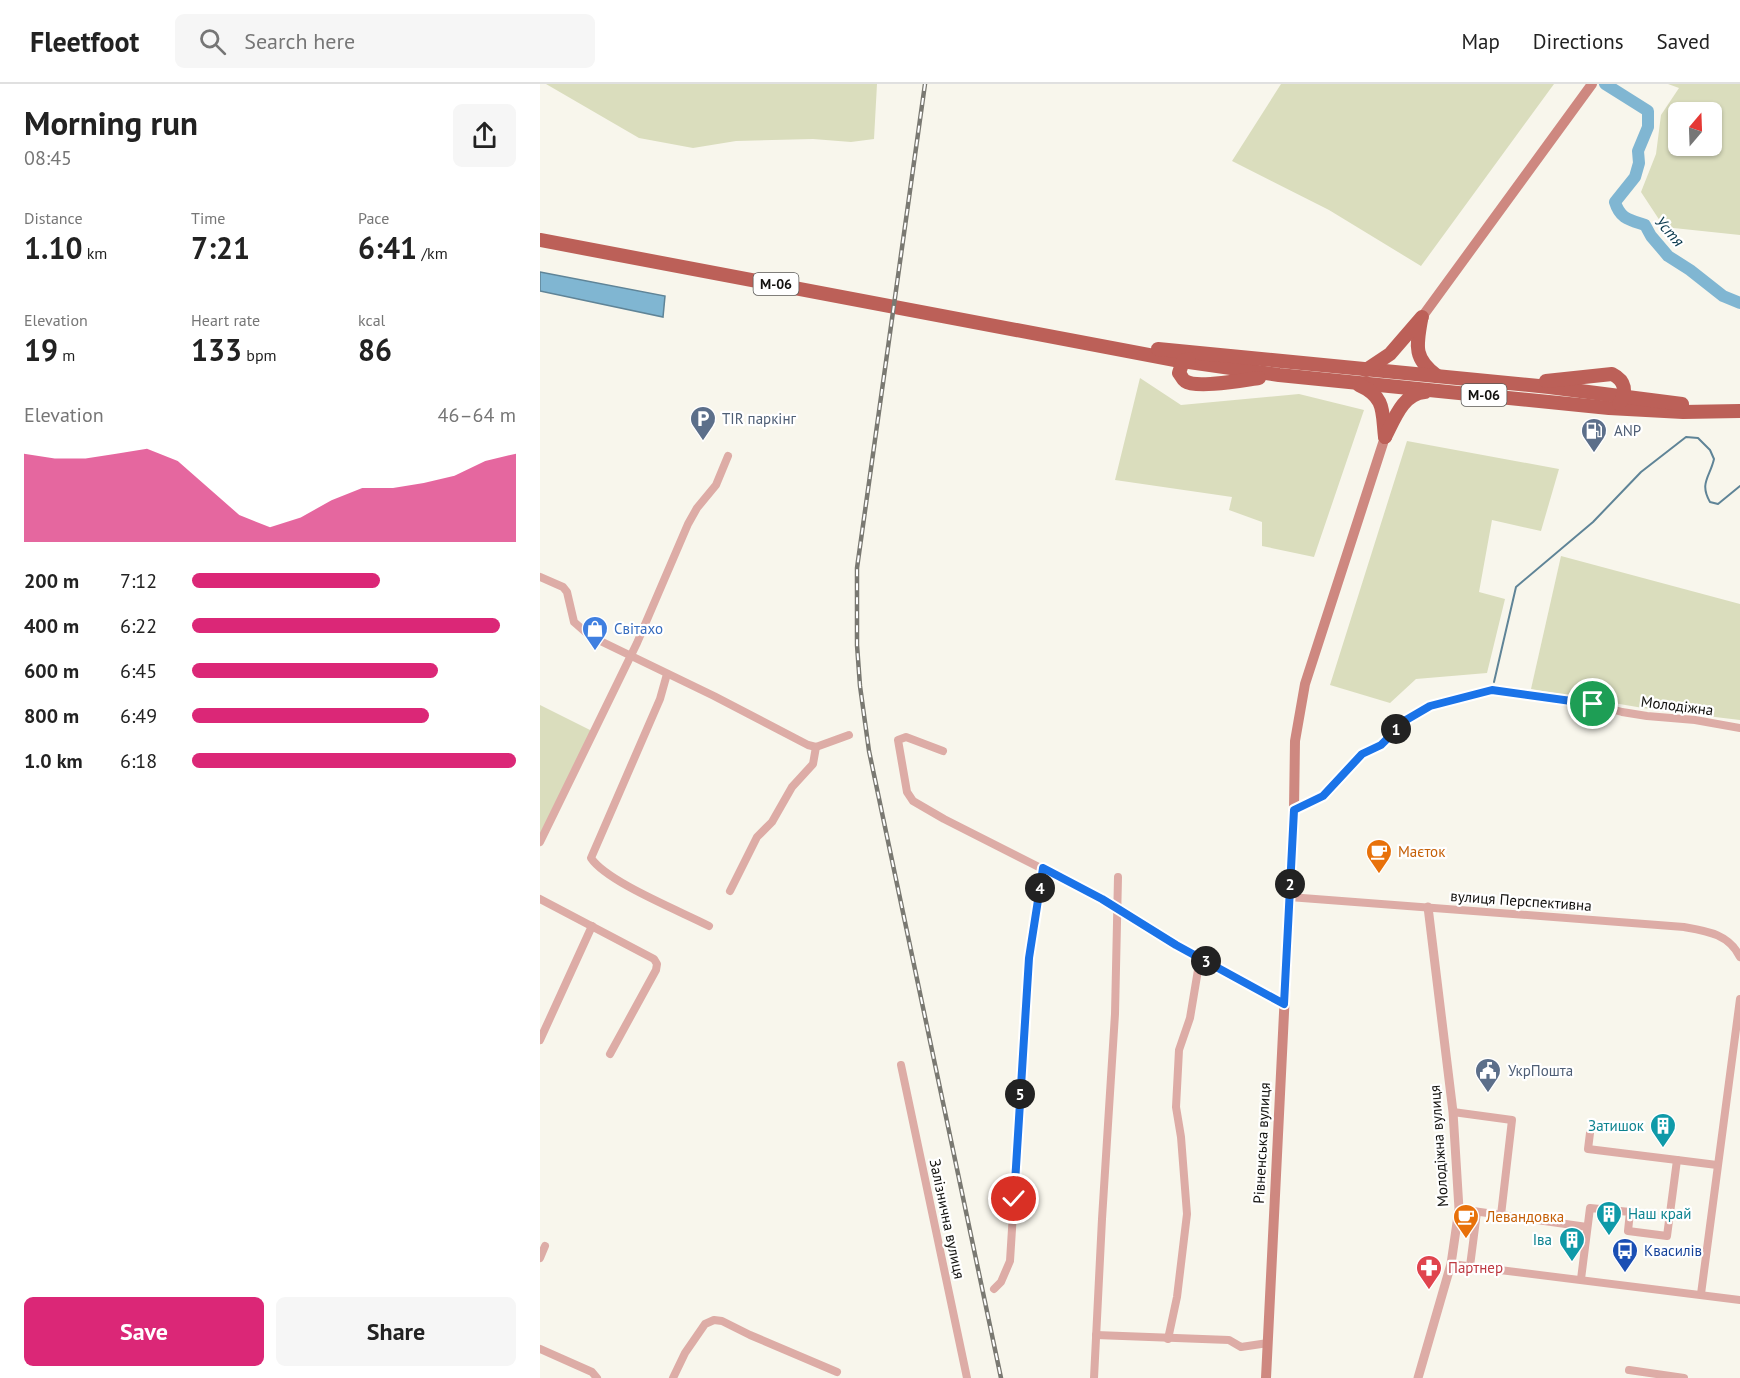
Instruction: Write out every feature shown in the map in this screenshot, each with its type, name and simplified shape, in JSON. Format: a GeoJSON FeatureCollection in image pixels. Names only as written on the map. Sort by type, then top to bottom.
{"type":"FeatureCollection","features":[{"type":"Feature","properties":{"kind":"highway","name":"М-06"},"geometry":{"type":"LineString","coordinates":[[540,240],[1183,361],[1279,375],[1447,391],[1620,402],[1740,411],[1683,412],[1620,402],[1523,385],[1072,340]]}},
{"type":"Feature","properties":{"kind":"highway"},"geometry":{"type":"LineString","coordinates":[[1366,370],[1390,354],[1422,317]]}},
{"type":"Feature","properties":{"kind":"highway"},"geometry":{"type":"LineString","coordinates":[[1422,317],[1417,352],[1424,365],[1437,376]]}},
{"type":"Feature","properties":{"kind":"highway"},"geometry":{"type":"LineString","coordinates":[[1202,353],[1183,361],[1179,373],[1185,381],[1202,384],[1279,375]]}},
{"type":"Feature","properties":{"kind":"highway"},"geometry":{"type":"LineString","coordinates":[[1523,385],[1609,374],[1618,378],[1625,386],[1620,402]]}},
{"type":"Feature","properties":{"kind":"highway"},"geometry":{"type":"LineString","coordinates":[[1351,382],[1370,390],[1377,396],[1382,408],[1385,437]]}},
{"type":"Feature","properties":{"kind":"highway"},"geometry":{"type":"LineString","coordinates":[[1385,437],[1396,415],[1412,396],[1419,392],[1447,391]]}},
{"type":"Feature","properties":{"kind":"main road"},"geometry":{"type":"LineString","coordinates":[[1422,317],[1592,84]]}},
{"type":"Feature","properties":{"kind":"main road","name":"Рівненська вулиця"},"geometry":{"type":"LineString","coordinates":[[1266,1378],[1294,810],[1295,741],[1305,684],[1385,437]]}},
{"type":"Feature","properties":{"kind":"street"},"geometry":{"type":"LineString","coordinates":[[540,842],[630,657],[688,524],[697,508],[716,485],[728,456]]}},
{"type":"Feature","properties":{"kind":"street"},"geometry":{"type":"LineString","coordinates":[[540,578],[563,586],[567,592],[574,622],[583,630],[630,657],[714,696],[808,745],[816,747],[849,735]]}},
{"type":"Feature","properties":{"kind":"street"},"geometry":{"type":"LineString","coordinates":[[667,674],[660,699],[591,858],[597,868],[620,882],[709,926]]}},
{"type":"Feature","properties":{"kind":"street","name":"Молодіжна"},"geometry":{"type":"LineString","coordinates":[[1294,810],[1323,796],[1362,754],[1381,745],[1394,730],[1417,712],[1445,701],[1492,690],[1593,704],[1647,716],[1695,720],[1740,728]]}},
{"type":"Feature","properties":{"kind":"street"},"geometry":{"type":"LineString","coordinates":[[943,751],[906,737],[898,740],[908,792],[913,801],[1117,908],[1200,958],[1284,1004]]}},
{"type":"Feature","properties":{"kind":"street"},"geometry":{"type":"LineString","coordinates":[[730,891],[757,837],[772,822],[792,787],[813,765],[816,747]]}},
{"type":"Feature","properties":{"kind":"street"},"geometry":{"type":"LineString","coordinates":[[994,1289],[1001,1282],[1010,1261],[1029,958],[1043,868]]}},
{"type":"Feature","properties":{"kind":"street"},"geometry":{"type":"LineString","coordinates":[[1094,1378],[1115,1014],[1118,877]]}},
{"type":"Feature","properties":{"kind":"street","name":"вулиця Перспективна"},"geometry":{"type":"LineString","coordinates":[[1289,897],[1684,927],[1704,930],[1723,937],[1740,957]]}},
{"type":"Feature","properties":{"kind":"street"},"geometry":{"type":"LineString","coordinates":[[540,899],[654,959],[657,964],[656,970],[610,1054]]}},
{"type":"Feature","properties":{"kind":"street","name":"Молодіжна вулиця"},"geometry":{"type":"LineString","coordinates":[[1418,1378],[1451,1264],[1459,1209],[1453,1112],[1428,907]]}},
{"type":"Feature","properties":{"kind":"street"},"geometry":{"type":"LineString","coordinates":[[540,1040],[592,926]]}},
{"type":"Feature","properties":{"kind":"street"},"geometry":{"type":"LineString","coordinates":[[1167,1339],[1177,1297],[1187,1214],[1181,1137],[1176,1107],[1179,1050],[1190,1018],[1200,958]]}},
{"type":"Feature","properties":{"kind":"street"},"geometry":{"type":"LineString","coordinates":[[1701,1294],[1716,1165],[1740,999]]}},
{"type":"Feature","properties":{"kind":"street","name":"Залізнична вулиця"},"geometry":{"type":"LineString","coordinates":[[901,1065],[967,1378]]}},
{"type":"Feature","properties":{"kind":"street"},"geometry":{"type":"LineString","coordinates":[[1453,1112],[1512,1119],[1501,1215]]}},
{"type":"Feature","properties":{"kind":"street"},"geometry":{"type":"LineString","coordinates":[[1590,1133],[1588,1149],[1716,1165]]}},
{"type":"Feature","properties":{"kind":"street"},"geometry":{"type":"LineString","coordinates":[[1581,1280],[1590,1208],[1630,1212],[1628,1231],[1668,1236],[1677,1160]]}},
{"type":"Feature","properties":{"kind":"street"},"geometry":{"type":"LineString","coordinates":[[1459,1209],[1587,1227]]}},
{"type":"Feature","properties":{"kind":"street"},"geometry":{"type":"LineString","coordinates":[[1470,1266],[1477,1212]]}},
{"type":"Feature","properties":{"kind":"street"},"geometry":{"type":"LineString","coordinates":[[540,1258],[545,1246]]}},
{"type":"Feature","properties":{"kind":"street"},"geometry":{"type":"LineString","coordinates":[[1451,1264],[1740,1300]]}},
{"type":"Feature","properties":{"kind":"street"},"geometry":{"type":"LineString","coordinates":[[673,1378],[685,1353],[705,1324],[714,1320],[722,1321],[837,1372]]}},
{"type":"Feature","properties":{"kind":"street"},"geometry":{"type":"LineString","coordinates":[[1096,1335],[1229,1340],[1241,1347],[1268,1343]]}},
{"type":"Feature","properties":{"kind":"street"},"geometry":{"type":"LineString","coordinates":[[540,1349],[592,1372],[597,1378]]}},
{"type":"Feature","properties":{"kind":"street"},"geometry":{"type":"LineString","coordinates":[[1629,1370],[1684,1378]]}},
{"type":"Feature","properties":{"kind":"green space"},"geometry":{"type":"Polygon","coordinates":[[[546,84],[877,84],[874,139],[851,142],[813,139],[736,141],[693,148],[639,138],[546,84]]]}},
{"type":"Feature","properties":{"kind":"green space"},"geometry":{"type":"Polygon","coordinates":[[[1281,84],[1554,84],[1421,266],[1329,210],[1232,161],[1281,84]]]}},
{"type":"Feature","properties":{"kind":"green space"},"geometry":{"type":"Polygon","coordinates":[[[1668,84],[1740,84],[1740,235],[1664,227],[1641,192],[1656,154],[1661,115],[1668,104],[1668,156],[1722,156],[1722,102],[1670,102],[1679,88],[1668,84]]]}},
{"type":"Feature","properties":{"kind":"green space"},"geometry":{"type":"Polygon","coordinates":[[[1140,378],[1181,405],[1299,394],[1364,410],[1314,557],[1262,546],[1262,522],[1229,510],[1232,497],[1115,480],[1140,378]]]}},
{"type":"Feature","properties":{"kind":"green space"},"geometry":{"type":"Polygon","coordinates":[[[1407,441],[1559,469],[1541,531],[1492,520],[1479,592],[1505,599],[1487,673],[1416,679],[1390,703],[1330,685],[1407,441]]]}},
{"type":"Feature","properties":{"kind":"green space"},"geometry":{"type":"Polygon","coordinates":[[[1561,556],[1740,604],[1740,720],[1649,709],[1531,689],[1561,556]]]}},
{"type":"Feature","properties":{"kind":"green space"},"geometry":{"type":"Polygon","coordinates":[[[540,705],[594,732],[540,842],[540,705]]]}},
{"type":"Feature","properties":{"kind":"green space"},"geometry":{"type":"Polygon","coordinates":[[[1462,1214],[1473,1215],[1471,1234],[1461,1233],[1462,1214]]]}},
{"type":"Feature","properties":{"kind":"water"},"geometry":{"type":"Polygon","coordinates":[[[540,272],[665,296],[663,317],[540,291],[540,272]]]}},
{"type":"Feature","properties":{"kind":"waterway","name":"Устя"},"geometry":{"type":"LineString","coordinates":[[1605,84],[1648,111],[1648,127],[1638,151],[1639,163],[1635,177],[1615,202],[1617,208],[1626,218],[1645,225],[1668,256],[1723,296],[1740,303]]}},
{"type":"Feature","properties":{"kind":"waterway"},"geometry":{"type":"LineString","coordinates":[[1494,682],[1516,587],[1593,522],[1641,472],[1686,437],[1698,438],[1710,450],[1714,459],[1705,485],[1710,502],[1718,504],[1740,486]]}},
{"type":"Feature","properties":{"kind":"railway"},"geometry":{"type":"LineString","coordinates":[[925,84],[857,568],[857,645],[869,751],[1001,1378]]}},
{"type":"Feature","properties":{"kind":"place","name":"TIR паркінг"},"geometry":{"type":"Point","coordinates":[703,442]}},
{"type":"Feature","properties":{"kind":"place","name":"ANP"},"geometry":{"type":"Point","coordinates":[1594,454]}},
{"type":"Feature","properties":{"kind":"place","name":"Світахо"},"geometry":{"type":"Point","coordinates":[595,652]}},
{"type":"Feature","properties":{"kind":"place","name":"Маєток"},"geometry":{"type":"Point","coordinates":[1379,875]}},
{"type":"Feature","properties":{"kind":"place","name":"УкрПошта"},"geometry":{"type":"Point","coordinates":[1488,1094]}},
{"type":"Feature","properties":{"kind":"place","name":"Затишок"},"geometry":{"type":"Point","coordinates":[1663,1149]}},
{"type":"Feature","properties":{"kind":"place","name":"Наш край"},"geometry":{"type":"Point","coordinates":[1609,1237]}},
{"type":"Feature","properties":{"kind":"place","name":"Левандовка"},"geometry":{"type":"Point","coordinates":[1466,1240]}},
{"type":"Feature","properties":{"kind":"place","name":"Іва"},"geometry":{"type":"Point","coordinates":[1572,1263]}},
{"type":"Feature","properties":{"kind":"place","name":"Квасилів"},"geometry":{"type":"Point","coordinates":[1625,1274]}},
{"type":"Feature","properties":{"kind":"place","name":"Партнер"},"geometry":{"type":"Point","coordinates":[1429,1291]}},
{"type":"Feature","properties":{"kind":"route"},"geometry":{"type":"LineString","coordinates":[[1014,1199],[1029,958],[1043,868],[1102,899],[1176,945],[1284,1004],[1294,810],[1323,796],[1362,754],[1381,745],[1406,720],[1430,706],[1492,690],[1593,704]]}}]}
